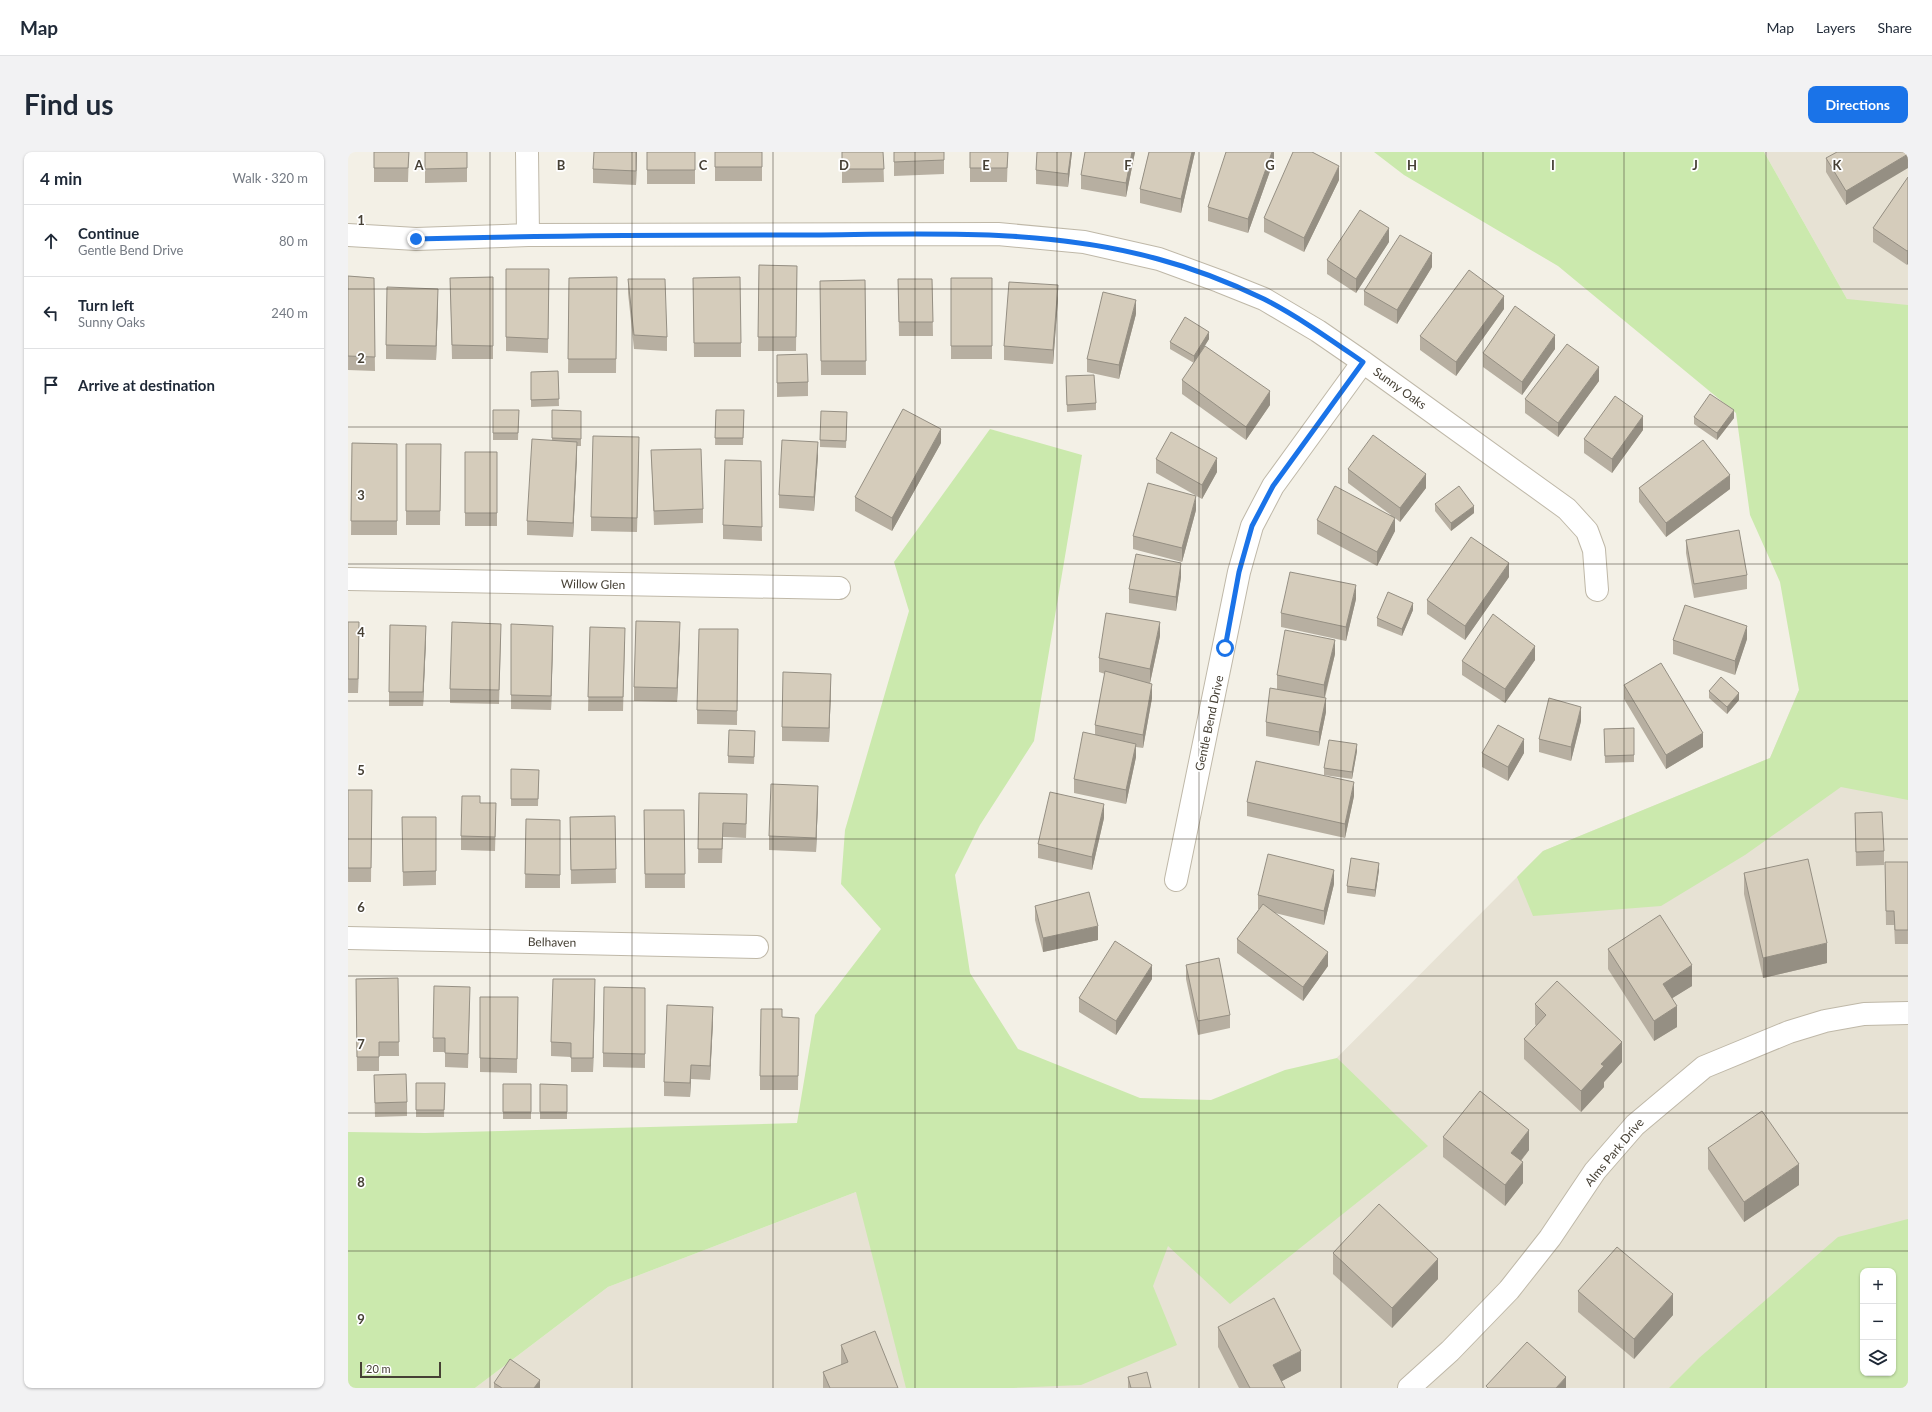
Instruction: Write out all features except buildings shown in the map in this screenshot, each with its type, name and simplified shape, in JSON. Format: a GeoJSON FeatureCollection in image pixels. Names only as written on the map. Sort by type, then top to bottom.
{"type":"FeatureCollection","features":[{"type":"Feature","properties":{"kind":"street"},"geometry":{"type":"LineString","coordinates":[[526,152],[528,235]]}},
{"type":"Feature","properties":{"kind":"street","name":"Sunny Oaks"},"geometry":{"type":"LineString","coordinates":[[348,235],[416,239],[528,235],[998,234],[1084,242],[1159,260],[1219,281],[1264,299],[1318,331],[1567,509],[1587,531],[1594,550],[1597,590]]}},
{"type":"Feature","properties":{"kind":"street","name":"Gentle Bend Drive"},"geometry":{"type":"LineString","coordinates":[[1176,880],[1239,572],[1252,526],[1273,486],[1363,362]]}},
{"type":"Feature","properties":{"kind":"street","name":"Willow Glen"},"geometry":{"type":"LineString","coordinates":[[348,579],[839,588]]}},
{"type":"Feature","properties":{"kind":"street","name":"Belhaven"},"geometry":{"type":"LineString","coordinates":[[348,938],[757,946]]}},
{"type":"Feature","properties":{"kind":"street","name":"Alms Park Drive"},"geometry":{"type":"LineString","coordinates":[[1409,1388],[1450,1351],[1510,1290],[1550,1238],[1594,1171],[1635,1125],[1704,1067],[1789,1032],[1825,1021],[1864,1014],[1908,1012]]}},
{"type":"Feature","properties":{"kind":"shaded area"},"geometry":{"type":"Polygon","coordinates":[[[1764,152],[1908,152],[1908,406],[1847,299],[1764,152]]]}},
{"type":"Feature","properties":{"kind":"shaded area"},"geometry":{"type":"Polygon","coordinates":[[[1908,435],[1908,1388],[475,1388],[608,1287],[856,1192],[1229,1166],[1543,851],[1770,758],[1908,435]]]}},
{"type":"Feature","properties":{"kind":"green space"},"geometry":{"type":"Polygon","coordinates":[[[1374,152],[1764,152],[1847,299],[1908,305],[1908,800],[1841,787],[1745,855],[1661,906],[1533,916],[1517,877],[1543,851],[1770,758],[1799,690],[1780,582],[1750,515],[1736,413],[1558,266],[1404,175],[1374,152]]]}},
{"type":"Feature","properties":{"kind":"green space"},"geometry":{"type":"Polygon","coordinates":[[[990,429],[1082,455],[1034,741],[980,825],[955,875],[970,973],[1018,1049],[1140,1098],[1211,1100],[1285,1070],[1337,1058],[1428,1146],[1230,1304],[1168,1246],[1153,1286],[1177,1345],[1081,1385],[1013,1388],[906,1388],[856,1192],[608,1287],[475,1388],[348,1388],[348,1132],[425,1133],[797,1123],[815,1015],[881,929],[841,884],[845,830],[909,611],[894,562],[990,429]]]}},
{"type":"Feature","properties":{"kind":"green space"},"geometry":{"type":"Polygon","coordinates":[[[1908,1219],[1908,1388],[1669,1388],[1699,1358],[1838,1237],[1908,1219]]]}},
{"type":"Feature","properties":{"kind":"route"},"geometry":{"type":"LineString","coordinates":[[416,239],[528,235],[998,234],[1084,242],[1159,260],[1219,281],[1264,299],[1318,331],[1363,362],[1273,486],[1252,526],[1239,572],[1225,648]]}}]}
